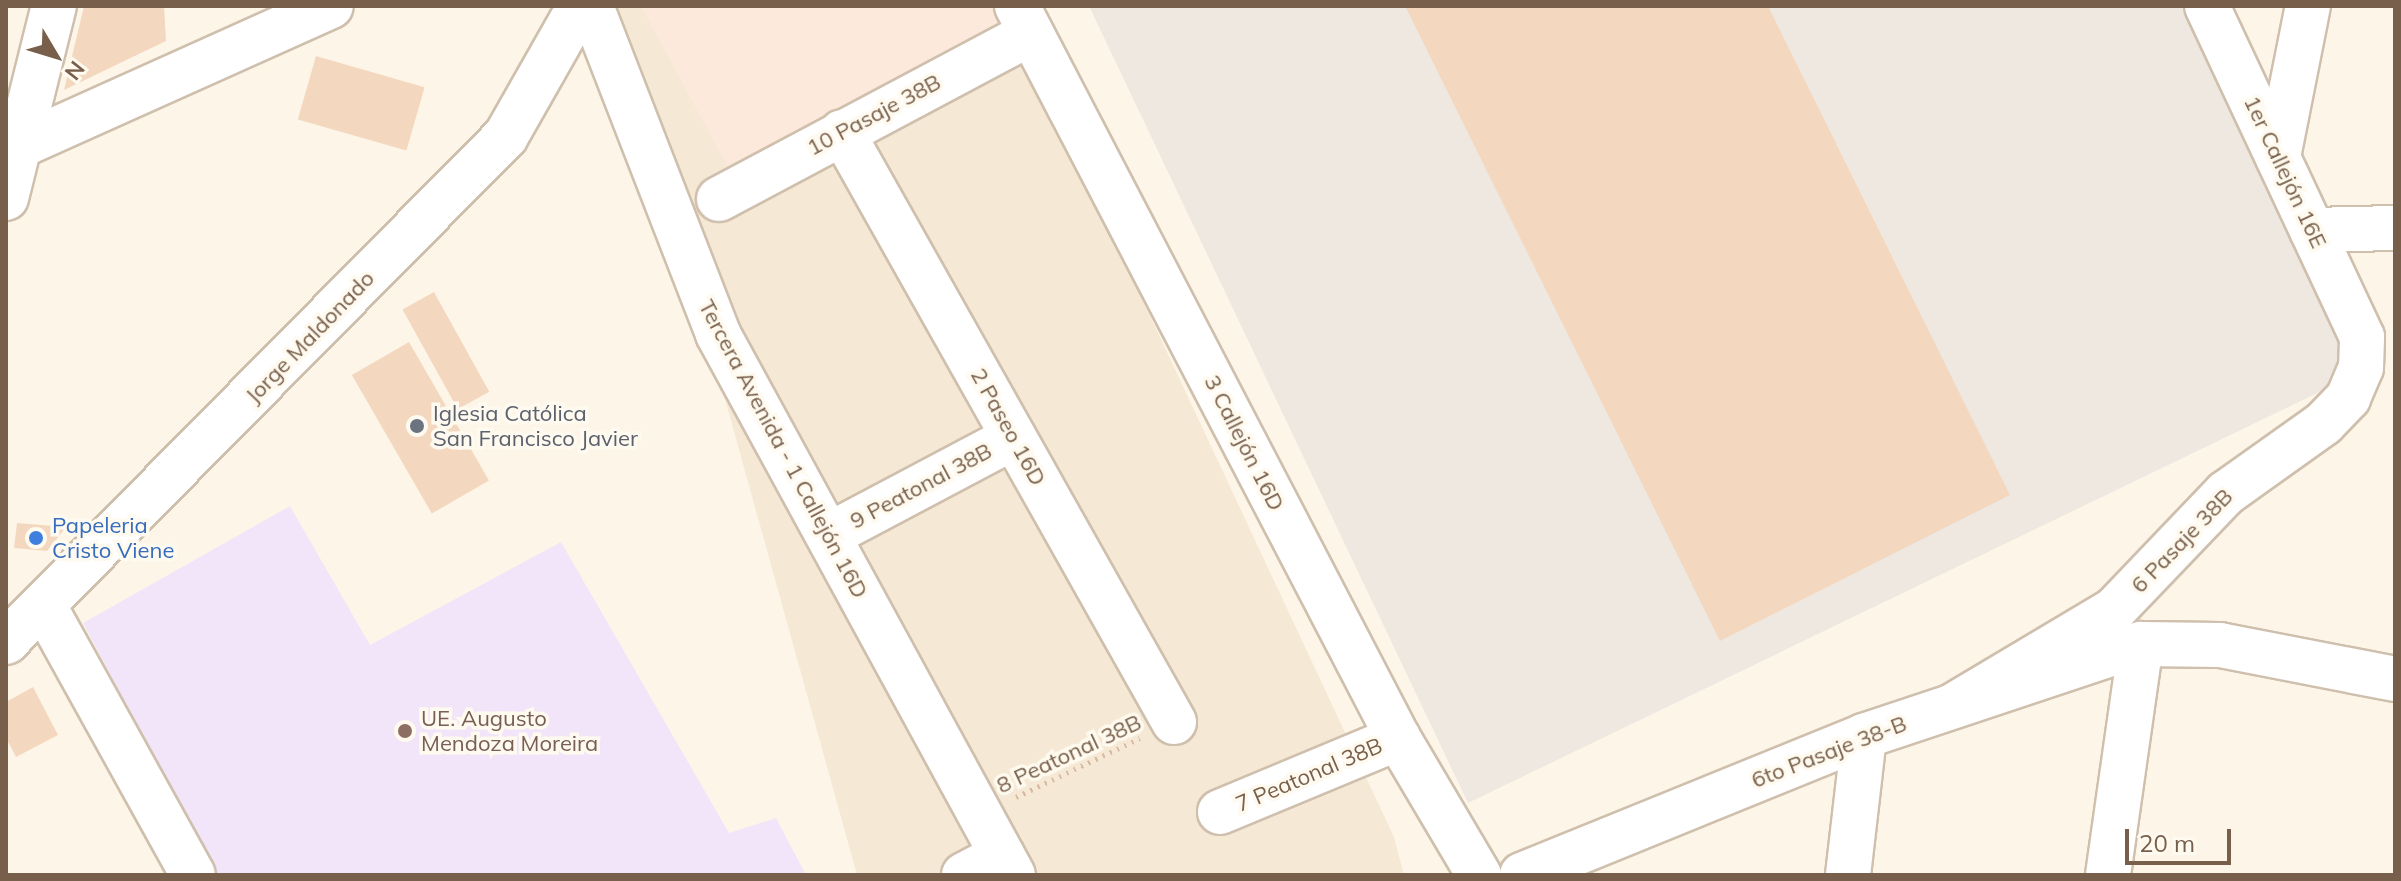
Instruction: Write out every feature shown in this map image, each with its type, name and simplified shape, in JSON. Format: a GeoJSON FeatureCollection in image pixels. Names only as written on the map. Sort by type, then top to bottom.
{"type":"FeatureCollection","features":[{"type":"Feature","properties":{"kind":"street"},"geometry":{"type":"LineString","coordinates":[[6,198],[13,148],[54,6]]}},
{"type":"Feature","properties":{"kind":"street"},"geometry":{"type":"LineString","coordinates":[[13,148],[331,6]]}},
{"type":"Feature","properties":{"kind":"street","name":"Jorge Maldonado"},"geometry":{"type":"LineString","coordinates":[[6,642],[45,608],[506,136],[580,6]]}},
{"type":"Feature","properties":{"kind":"street","name":"Tercera Avenida - 1 Callejón 16D"},"geometry":{"type":"LineString","coordinates":[[591,6],[718,334],[979,814],[993,868]]}},
{"type":"Feature","properties":{"kind":"street","name":"1er Callejón 16E"},"geometry":{"type":"LineString","coordinates":[[2207,6],[2362,337]]}},
{"type":"Feature","properties":{"kind":"street"},"geometry":{"type":"LineString","coordinates":[[2278,157],[2308,6]]}},
{"type":"Feature","properties":{"kind":"street","name":"10 Pasaje 38B"},"geometry":{"type":"LineString","coordinates":[[719,199],[842,132],[1024,19]]}},
{"type":"Feature","properties":{"kind":"street","name":"3 Callejón 16D"},"geometry":{"type":"LineString","coordinates":[[1024,19],[1398,738],[1479,875]]}},
{"type":"Feature","properties":{"kind":"street","name":"2 Paseo 16D"},"geometry":{"type":"LineString","coordinates":[[842,132],[1174,722]]}},
{"type":"Feature","properties":{"kind":"street"},"geometry":{"type":"LineString","coordinates":[[2312,230],[2395,228]]}},
{"type":"Feature","properties":{"kind":"street","name":"6 Pasaje 38B"},"geometry":{"type":"LineString","coordinates":[[1953,706],[2114,610],[2226,493],[2324,423],[2348,398],[2362,337]]}},
{"type":"Feature","properties":{"kind":"street","name":"9 Peatonal 38B"},"geometry":{"type":"LineString","coordinates":[[829,535],[1014,437]]}},
{"type":"Feature","properties":{"kind":"street"},"geometry":{"type":"LineString","coordinates":[[45,608],[193,875]]}},
{"type":"Feature","properties":{"kind":"street"},"geometry":{"type":"LineString","coordinates":[[2108,875],[2141,644]]}},
{"type":"Feature","properties":{"kind":"street","name":"6to Pasaje 38-B"},"geometry":{"type":"LineString","coordinates":[[1522,875],[1864,736],[2141,644],[2220,645],[2395,679]]}},
{"type":"Feature","properties":{"kind":"street"},"geometry":{"type":"LineString","coordinates":[[1848,875],[1864,736]]}},
{"type":"Feature","properties":{"kind":"street","name":"7 Peatonal 38B"},"geometry":{"type":"LineString","coordinates":[[1220,812],[1398,738]]}},
{"type":"Feature","properties":{"kind":"path","name":"8 Peatonal 38B"},"geometry":{"type":"LineString","coordinates":[[979,814],[1174,722]]}},
{"type":"Feature","properties":{"kind":"shaded area"},"geometry":{"type":"Polygon","coordinates":[[[616,6],[1005,6],[1394,837],[1404,875],[857,875],[616,6]]]}},
{"type":"Feature","properties":{"kind":"shaded area"},"geometry":{"type":"Polygon","coordinates":[[[641,6],[989,6],[1002,30],[734,178],[641,6]]]}},
{"type":"Feature","properties":{"kind":"shaded area"},"geometry":{"type":"Polygon","coordinates":[[[1089,6],[2190,6],[2363,371],[1468,803],[1089,6]]]}},
{"type":"Feature","properties":{"kind":"shaded area","name":"UE. Augusto Mendoza Moreira"},"geometry":{"type":"Polygon","coordinates":[[[290,506],[370,645],[561,542],[729,833],[776,818],[806,875],[216,875],[83,623],[290,506]]]}},
{"type":"Feature","properties":{"kind":"building"},"geometry":{"type":"Polygon","coordinates":[[[84,6],[164,6],[166,41],[64,90],[84,6]]]}},
{"type":"Feature","properties":{"kind":"building"},"geometry":{"type":"Polygon","coordinates":[[[1405,6],[1768,6],[2010,495],[1720,641],[1405,6]]]}},
{"type":"Feature","properties":{"kind":"building"},"geometry":{"type":"Polygon","coordinates":[[[316,56],[425,87],[406,151],[298,119],[316,56]]]}},
{"type":"Feature","properties":{"kind":"building"},"geometry":{"type":"Polygon","coordinates":[[[434,292],[489,392],[458,409],[403,309],[434,292]]]}},
{"type":"Feature","properties":{"kind":"building","name":"Iglesia Católica San Francisco Javier"},"geometry":{"type":"Polygon","coordinates":[[[409,342],[489,481],[432,514],[352,375],[409,342]]]}},
{"type":"Feature","properties":{"kind":"building","name":"Papeleria Cristo Viene"},"geometry":{"type":"Polygon","coordinates":[[[17,523],[66,527],[47,551],[14,548],[17,523]]]}},
{"type":"Feature","properties":{"kind":"building"},"geometry":{"type":"Polygon","coordinates":[[[33,687],[58,735],[16,757],[6,738],[6,702],[33,687]]]}},
{"type":"Feature","properties":{"kind":"place","name":"Iglesia Católica San Francisco Javier"},"geometry":{"type":"Point","coordinates":[417,426]}},
{"type":"Feature","properties":{"kind":"place","name":"Papeleria Cristo Viene"},"geometry":{"type":"Point","coordinates":[36,538]}},
{"type":"Feature","properties":{"kind":"place","name":"UE. Augusto Mendoza Moreira"},"geometry":{"type":"Point","coordinates":[405,731]}}]}
